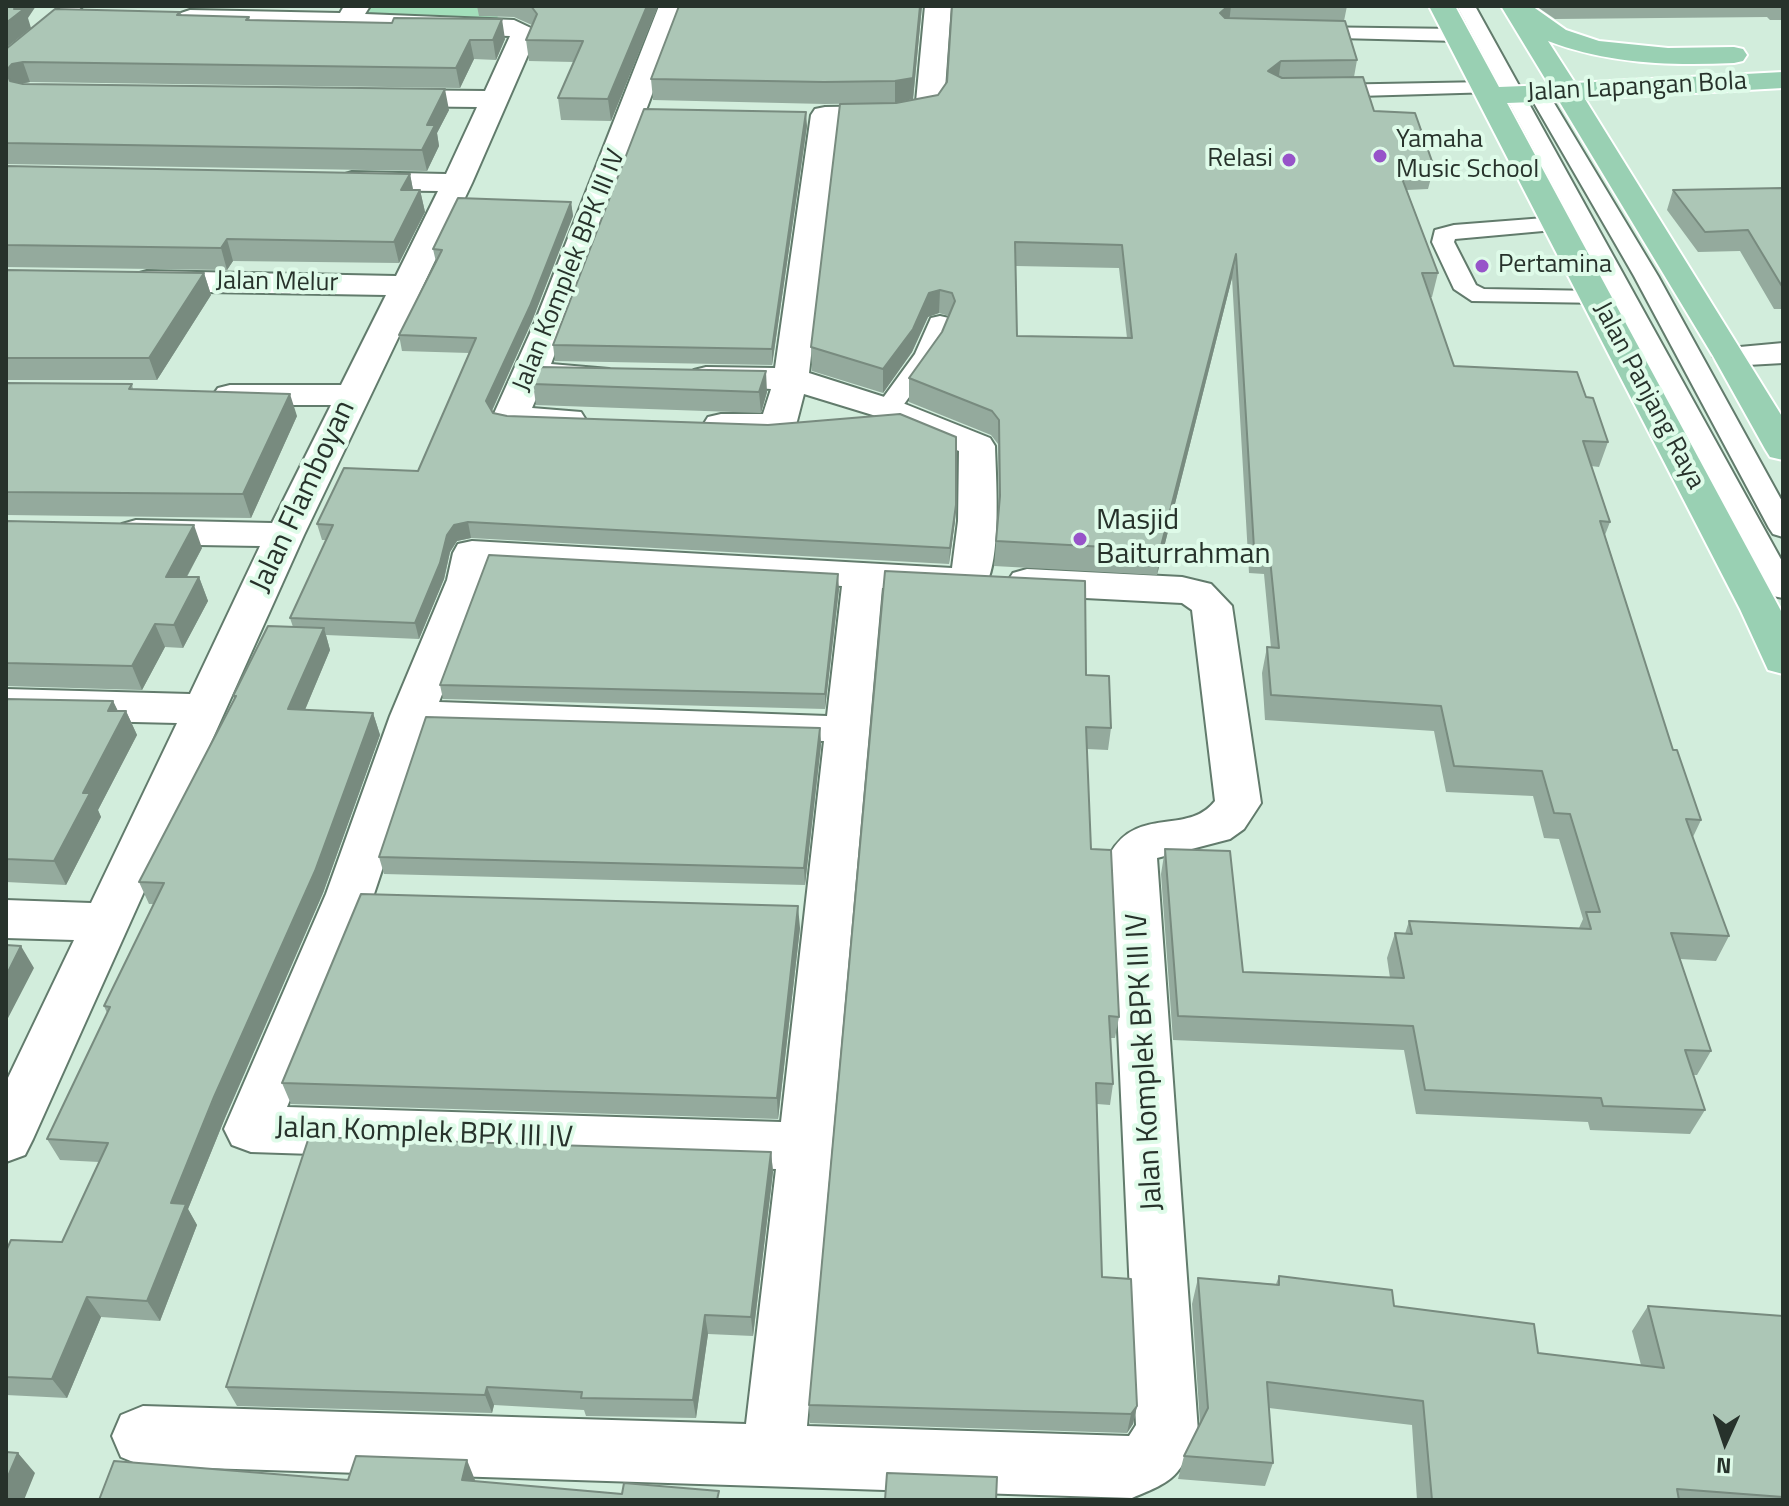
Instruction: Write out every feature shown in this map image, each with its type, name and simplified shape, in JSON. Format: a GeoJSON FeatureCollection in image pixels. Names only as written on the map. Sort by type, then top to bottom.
{"type":"FeatureCollection","features":[{"type":"Feature","properties":{"kind":"main road","name":"Jalan Panjang Raya"},"geometry":{"type":"LineString","coordinates":[[1442,6],[1458,35],[1522,101],[1596,137],[1783,449]]}},
{"type":"Feature","properties":{"kind":"main road","name":"Jalan Panjang Raya"},"geometry":{"type":"LineString","coordinates":[[1515,6],[1522,101],[1557,224],[1760,609],[1783,660]]}},
{"type":"Feature","properties":{"kind":"main road","name":"Jalan Lapangan Bola"},"geometry":{"type":"LineString","coordinates":[[1515,6],[1557,35],[1615,50],[1686,56],[1756,54]]}},
{"type":"Feature","properties":{"kind":"main road","name":"Jalan Lapangan Bola"},"geometry":{"type":"LineString","coordinates":[[1522,101],[1702,84],[1783,80]]}},
{"type":"Feature","properties":{"kind":"main road"},"geometry":{"type":"LineString","coordinates":[[1596,137],[1619,109],[1652,95],[1702,84]]}},
{"type":"Feature","properties":{"kind":"street","name":"Jalan Komplek BPK III IV"},"geometry":{"type":"LineString","coordinates":[[601,421],[510,418],[647,112],[672,6]]}},
{"type":"Feature","properties":{"kind":"street"},"geometry":{"type":"LineString","coordinates":[[802,424],[791,379],[810,115],[895,114],[925,109],[930,103],[938,6]]}},
{"type":"Feature","properties":{"kind":"street"},"geometry":{"type":"LineString","coordinates":[[495,27],[534,11]]}},
{"type":"Feature","properties":{"kind":"street","name":"Jalan Flamboyan"},"geometry":{"type":"LineString","coordinates":[[6,1139],[285,535],[457,183],[524,34],[514,28],[352,13],[163,17]]}},
{"type":"Feature","properties":{"kind":"street"},"geometry":{"type":"LineString","coordinates":[[366,98],[493,99]]}},
{"type":"Feature","properties":{"kind":"street"},"geometry":{"type":"LineString","coordinates":[[317,180],[457,183]]}},
{"type":"Feature","properties":{"kind":"street","name":"Jalan Melur"},"geometry":{"type":"LineString","coordinates":[[118,281],[405,286]]}},
{"type":"Feature","properties":{"kind":"street"},"geometry":{"type":"LineString","coordinates":[[1730,356],[1783,353]]}},
{"type":"Feature","properties":{"kind":"street"},"geometry":{"type":"LineString","coordinates":[[531,374],[623,376]]}},
{"type":"Feature","properties":{"kind":"street"},"geometry":{"type":"LineString","coordinates":[[669,377],[791,379],[899,413],[977,446],[977,521],[970,579]]}},
{"type":"Feature","properties":{"kind":"street"},"geometry":{"type":"LineString","coordinates":[[196,394],[352,395]]}},
{"type":"Feature","properties":{"kind":"street"},"geometry":{"type":"LineString","coordinates":[[693,424],[802,424],[899,413]]}},
{"type":"Feature","properties":{"kind":"street"},"geometry":{"type":"LineString","coordinates":[[99,531],[285,535]]}},
{"type":"Feature","properties":{"kind":"street","name":"Jalan Komplek BPK III IV"},"geometry":{"type":"LineString","coordinates":[[143,1436],[1132,1467],[1151,1458],[1167,1432],[1133,854],[1143,844],[1217,828],[1232,816],[1238,803],[1212,606],[1197,593],[472,553],[467,580],[412,716],[374,895],[251,1129],[804,1146]]}},
{"type":"Feature","properties":{"kind":"street"},"geometry":{"type":"LineString","coordinates":[[774,1454],[863,575]]}},
{"type":"Feature","properties":{"kind":"street"},"geometry":{"type":"LineString","coordinates":[[6,704],[206,709]]}},
{"type":"Feature","properties":{"kind":"street"},"geometry":{"type":"LineString","coordinates":[[412,716],[848,728]]}},
{"type":"Feature","properties":{"kind":"street"},"geometry":{"type":"LineString","coordinates":[[780,906],[828,907]]}},
{"type":"Feature","properties":{"kind":"street"},"geometry":{"type":"LineString","coordinates":[[6,919],[105,922]]}},
{"type":"Feature","properties":{"kind":"lane"},"geometry":{"type":"LineString","coordinates":[[6,62],[74,6]]}},
{"type":"Feature","properties":{"kind":"lane"},"geometry":{"type":"LineString","coordinates":[[1466,6],[1522,101],[1783,589]]}},
{"type":"Feature","properties":{"kind":"lane"},"geometry":{"type":"LineString","coordinates":[[1490,6],[1522,101],[1646,276],[1783,528]]}},
{"type":"Feature","properties":{"kind":"lane"},"geometry":{"type":"LineString","coordinates":[[1293,33],[1458,35]]}},
{"type":"Feature","properties":{"kind":"lane"},"geometry":{"type":"LineString","coordinates":[[1310,91],[1522,101]]}},
{"type":"Feature","properties":{"kind":"lane"},"geometry":{"type":"LineString","coordinates":[[1557,224],[1454,232],[1443,235],[1443,242],[1466,289],[1480,296],[1597,298]]}},
{"type":"Feature","properties":{"kind":"lane"},"geometry":{"type":"LineString","coordinates":[[899,413],[940,323]]}},
{"type":"Feature","properties":{"kind":"green space"},"geometry":{"type":"Polygon","coordinates":[[[370,6],[499,6],[497,22],[364,15],[370,6]]]}},
{"type":"Feature","properties":{"kind":"building"},"geometry":{"type":"Polygon","coordinates":[[[6,6],[16,6],[14,9],[24,9],[6,23],[6,6]]]}},
{"type":"Feature","properties":{"kind":"building"},"geometry":{"type":"Polygon","coordinates":[[[531,6],[647,6],[608,99],[558,98],[583,41],[526,40],[537,14],[531,6]]]}},
{"type":"Feature","properties":{"kind":"building"},"geometry":{"type":"Polygon","coordinates":[[[679,6],[920,6],[913,78],[824,82],[651,79],[679,6]]]}},
{"type":"Feature","properties":{"kind":"building"},"geometry":{"type":"Polygon","coordinates":[[[952,6],[1228,6],[1220,13],[1225,18],[1345,21],[1357,60],[1281,61],[1268,71],[1282,78],[1363,77],[1374,111],[1415,113],[1434,167],[1398,168],[1438,273],[1422,273],[1454,366],[1577,372],[1586,397],[1593,398],[1608,442],[1583,441],[1610,522],[1600,521],[1673,750],[1677,750],[1701,820],[1686,819],[1729,936],[1671,933],[1711,1051],[1685,1050],[1705,1110],[1603,1106],[1601,1098],[1425,1090],[1413,1026],[1178,1016],[1165,849],[1230,851],[1243,972],[1404,978],[1395,933],[1412,934],[1409,921],[1591,929],[1586,912],[1600,912],[1570,814],[1554,813],[1542,771],[1454,766],[1441,706],[1271,695],[1267,647],[1279,648],[1269,549],[1254,548],[1236,254],[1160,550],[996,541],[1000,496],[999,420],[992,411],[909,378],[942,332],[955,301],[952,293],[940,290],[929,293],[913,329],[883,369],[811,347],[840,104],[896,103],[938,95],[947,82],[952,6]],[[1015,242],[1017,336],[1132,338],[1122,245],[1015,242]]]}},
{"type":"Feature","properties":{"kind":"building"},"geometry":{"type":"Polygon","coordinates":[[[55,9],[249,17],[246,20],[392,23],[394,18],[502,19],[493,40],[470,40],[456,68],[23,62],[12,64],[6,71],[6,49],[55,9]]]}},
{"type":"Feature","properties":{"kind":"building"},"geometry":{"type":"Polygon","coordinates":[[[6,71],[10,81],[23,84],[445,89],[427,125],[435,125],[422,150],[6,143],[6,71]]]}},
{"type":"Feature","properties":{"kind":"building"},"geometry":{"type":"Polygon","coordinates":[[[644,109],[806,112],[772,349],[553,345],[644,109]]]}},
{"type":"Feature","properties":{"kind":"building"},"geometry":{"type":"Polygon","coordinates":[[[6,166],[410,174],[401,190],[420,190],[394,242],[227,239],[221,248],[6,245],[6,166]]]}},
{"type":"Feature","properties":{"kind":"building"},"geometry":{"type":"Polygon","coordinates":[[[1783,188],[1783,288],[1748,230],[1705,232],[1673,190],[1783,188]]]}},
{"type":"Feature","properties":{"kind":"building"},"geometry":{"type":"Polygon","coordinates":[[[458,198],[571,202],[530,306],[486,401],[493,413],[768,425],[900,414],[956,437],[956,505],[950,548],[468,522],[454,525],[447,535],[440,563],[415,623],[290,618],[333,525],[317,524],[344,468],[418,471],[476,338],[399,335],[442,250],[433,249],[458,198]]]}},
{"type":"Feature","properties":{"kind":"building"},"geometry":{"type":"Polygon","coordinates":[[[6,270],[204,273],[149,358],[6,358],[6,270]]]}},
{"type":"Feature","properties":{"kind":"building"},"geometry":{"type":"Polygon","coordinates":[[[540,367],[766,371],[759,392],[533,384],[540,367]]]}},
{"type":"Feature","properties":{"kind":"building"},"geometry":{"type":"Polygon","coordinates":[[[6,383],[132,384],[129,389],[290,394],[243,494],[6,492],[6,383]]]}},
{"type":"Feature","properties":{"kind":"building"},"geometry":{"type":"Polygon","coordinates":[[[6,521],[194,525],[166,577],[199,577],[174,625],[155,624],[132,666],[6,663],[6,521]]]}},
{"type":"Feature","properties":{"kind":"building"},"geometry":{"type":"Polygon","coordinates":[[[489,555],[838,574],[825,694],[440,685],[489,555]]]}},
{"type":"Feature","properties":{"kind":"building"},"geometry":{"type":"Polygon","coordinates":[[[885,571],[1085,581],[1086,675],[1109,676],[1111,728],[1086,727],[1091,849],[1111,850],[1119,1017],[1109,1016],[1113,1084],[1096,1083],[1102,1277],[1131,1279],[1137,1406],[1131,1414],[809,1405],[885,571]]]}},
{"type":"Feature","properties":{"kind":"building"},"geometry":{"type":"Polygon","coordinates":[[[268,626],[324,628],[288,709],[373,713],[315,871],[214,1097],[171,1203],[186,1204],[147,1301],[87,1297],[52,1379],[6,1377],[6,1251],[11,1240],[62,1242],[108,1143],[47,1139],[110,1007],[104,1006],[164,883],[139,882],[236,696],[233,696],[268,626]]]}},
{"type":"Feature","properties":{"kind":"building"},"geometry":{"type":"Polygon","coordinates":[[[6,699],[113,701],[108,711],[126,711],[83,793],[90,793],[54,861],[6,859],[6,699]]]}},
{"type":"Feature","properties":{"kind":"building"},"geometry":{"type":"Polygon","coordinates":[[[426,717],[820,728],[804,868],[379,857],[426,717]]]}},
{"type":"Feature","properties":{"kind":"building"},"geometry":{"type":"Polygon","coordinates":[[[361,894],[798,906],[777,1098],[282,1083],[361,894]]]}},
{"type":"Feature","properties":{"kind":"building"},"geometry":{"type":"Polygon","coordinates":[[[6,945],[21,946],[6,976],[6,945]]]}},
{"type":"Feature","properties":{"kind":"building"},"geometry":{"type":"Polygon","coordinates":[[[309,1137],[771,1152],[751,1317],[705,1315],[693,1400],[581,1398],[582,1392],[487,1387],[485,1395],[226,1387],[309,1137]]]}},
{"type":"Feature","properties":{"kind":"building"},"geometry":{"type":"Polygon","coordinates":[[[1279,1276],[1392,1290],[1394,1306],[1534,1324],[1538,1353],[1664,1368],[1648,1306],[1783,1316],[1783,1497],[1677,1489],[1679,1500],[1432,1500],[1423,1401],[1267,1382],[1273,1463],[1184,1456],[1208,1408],[1198,1278],[1279,1285],[1279,1276]]]}},
{"type":"Feature","properties":{"kind":"building"},"geometry":{"type":"Polygon","coordinates":[[[6,1452],[18,1453],[6,1481],[6,1452]]]}},
{"type":"Feature","properties":{"kind":"building"},"geometry":{"type":"Polygon","coordinates":[[[356,1456],[467,1460],[462,1480],[622,1494],[624,1483],[719,1491],[717,1500],[99,1500],[114,1461],[348,1480],[356,1456]]]}},
{"type":"Feature","properties":{"kind":"building"},"geometry":{"type":"Polygon","coordinates":[[[887,1473],[997,1477],[996,1500],[885,1500],[887,1473]]]}},
{"type":"Feature","properties":{"kind":"place","name":"Yamaha Music School"},"geometry":{"type":"Point","coordinates":[1380,156]}},
{"type":"Feature","properties":{"kind":"place","name":"Relasi"},"geometry":{"type":"Point","coordinates":[1289,160]}},
{"type":"Feature","properties":{"kind":"place","name":"Pertamina"},"geometry":{"type":"Point","coordinates":[1482,266]}},
{"type":"Feature","properties":{"kind":"place","name":"Masjid Baiturrahman"},"geometry":{"type":"Point","coordinates":[1080,539]}}]}
